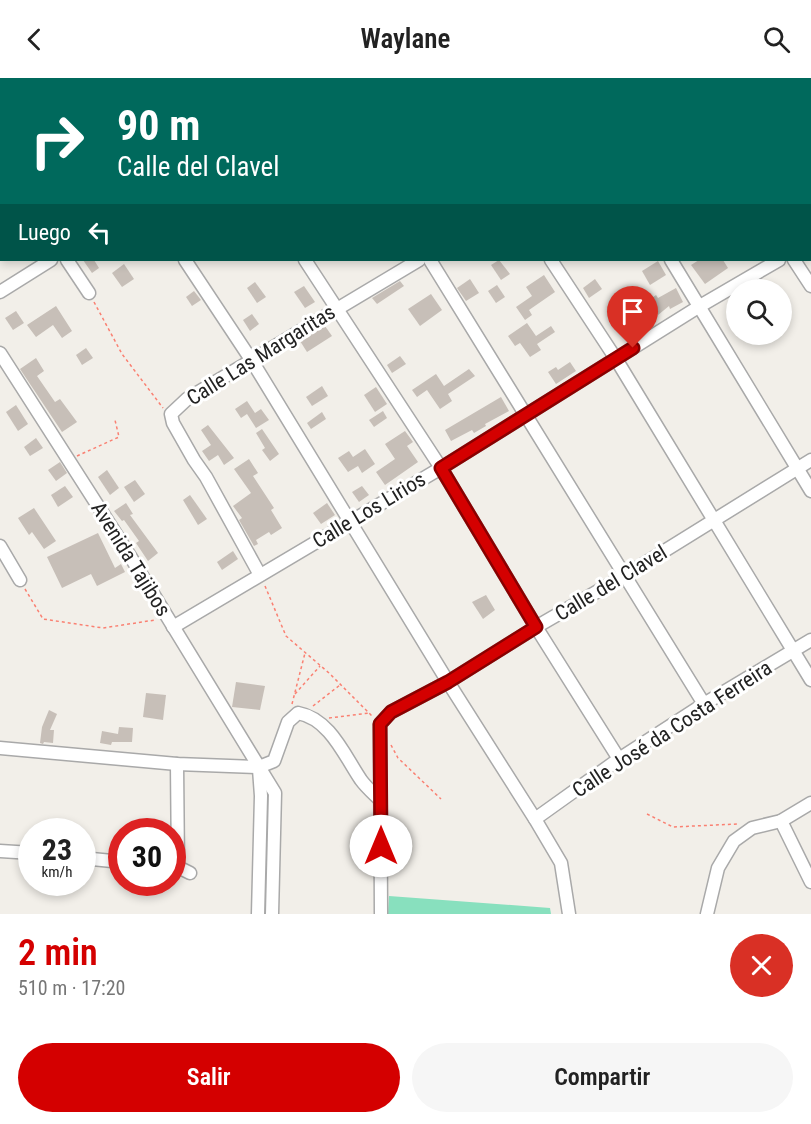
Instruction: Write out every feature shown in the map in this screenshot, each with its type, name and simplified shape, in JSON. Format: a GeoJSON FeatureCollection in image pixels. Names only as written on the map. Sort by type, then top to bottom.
{"type":"FeatureCollection","features":[{"type":"Feature","properties":{"kind":"street"},"geometry":{"type":"LineString","coordinates":[[0,292],[49,261]]}},
{"type":"Feature","properties":{"kind":"street"},"geometry":{"type":"LineString","coordinates":[[69,261],[88,292]]}},
{"type":"Feature","properties":{"kind":"street"},"geometry":{"type":"LineString","coordinates":[[186,261],[252,361],[561,863],[569,914]]}},
{"type":"Feature","properties":{"kind":"street"},"geometry":{"type":"LineString","coordinates":[[307,261],[441,468],[536,627],[619,759]]}},
{"type":"Feature","properties":{"kind":"street","name":"Calle Las Margaritas"},"geometry":{"type":"LineString","coordinates":[[260,575],[206,477],[173,423],[171,414],[187,399],[417,261]]}},
{"type":"Feature","properties":{"kind":"street"},"geometry":{"type":"LineString","coordinates":[[431,261],[704,704]]}},
{"type":"Feature","properties":{"kind":"street"},"geometry":{"type":"LineString","coordinates":[[552,261],[616,359],[811,680]]}},
{"type":"Feature","properties":{"kind":"street"},"geometry":{"type":"LineString","coordinates":[[672,261],[811,490]]}},
{"type":"Feature","properties":{"kind":"street","name":"Calle Los Lirios"},"geometry":{"type":"LineString","coordinates":[[173,627],[441,468],[700,306],[777,261]]}},
{"type":"Feature","properties":{"kind":"street"},"geometry":{"type":"LineString","coordinates":[[795,261],[811,286]]}},
{"type":"Feature","properties":{"kind":"street","name":"Avenida Tajibos"},"geometry":{"type":"LineString","coordinates":[[0,353],[276,793],[272,914]]}},
{"type":"Feature","properties":{"kind":"street","name":"Calle del Clavel"},"geometry":{"type":"LineString","coordinates":[[380,724],[391,712],[448,682],[811,460]]}},
{"type":"Feature","properties":{"kind":"street"},"geometry":{"type":"LineString","coordinates":[[0,546],[20,580]]}},
{"type":"Feature","properties":{"kind":"street","name":"Calle José da Costa Ferreira"},"geometry":{"type":"LineString","coordinates":[[535,819],[619,759],[704,704],[811,640]]}},
{"type":"Feature","properties":{"kind":"street"},"geometry":{"type":"LineString","coordinates":[[0,748],[177,764],[259,767],[274,761],[288,722],[298,713],[308,717],[334,737],[362,782],[380,800]]}},
{"type":"Feature","properties":{"kind":"street"},"geometry":{"type":"LineString","coordinates":[[380,724],[381,914]]}},
{"type":"Feature","properties":{"kind":"street"},"geometry":{"type":"LineString","coordinates":[[176,818],[177,764]]}},
{"type":"Feature","properties":{"kind":"street","name":"Avenida Tajibos"},"geometry":{"type":"LineString","coordinates":[[258,914],[261,796],[259,767]]}},
{"type":"Feature","properties":{"kind":"street"},"geometry":{"type":"LineString","coordinates":[[707,914],[718,868],[734,841],[752,828],[781,821],[811,803]]}},
{"type":"Feature","properties":{"kind":"street"},"geometry":{"type":"LineString","coordinates":[[781,821],[811,882]]}},
{"type":"Feature","properties":{"kind":"street"},"geometry":{"type":"LineString","coordinates":[[0,850],[18,852]]}},
{"type":"Feature","properties":{"kind":"street"},"geometry":{"type":"LineString","coordinates":[[186,871],[190,873]]}},
{"type":"Feature","properties":{"kind":"path"},"geometry":{"type":"LineString","coordinates":[[88,292],[122,354],[157,402],[171,414]]}},
{"type":"Feature","properties":{"kind":"path"},"geometry":{"type":"LineString","coordinates":[[68,460],[119,437],[115,420]]}},
{"type":"Feature","properties":{"kind":"path"},"geometry":{"type":"LineString","coordinates":[[260,575],[286,636],[321,666],[380,724]]}},
{"type":"Feature","properties":{"kind":"path"},"geometry":{"type":"LineString","coordinates":[[20,580],[43,619],[103,628],[157,620],[165,613]]}},
{"type":"Feature","properties":{"kind":"path"},"geometry":{"type":"LineString","coordinates":[[288,722],[305,652]]}},
{"type":"Feature","properties":{"kind":"path"},"geometry":{"type":"LineString","coordinates":[[294,694],[321,666]]}},
{"type":"Feature","properties":{"kind":"path"},"geometry":{"type":"LineString","coordinates":[[308,717],[341,685]]}},
{"type":"Feature","properties":{"kind":"path"},"geometry":{"type":"LineString","coordinates":[[308,717],[370,713]]}},
{"type":"Feature","properties":{"kind":"path"},"geometry":{"type":"LineString","coordinates":[[389,741],[398,758],[441,799]]}},
{"type":"Feature","properties":{"kind":"path"},"geometry":{"type":"LineString","coordinates":[[647,813],[673,827],[737,824],[752,828]]}},
{"type":"Feature","properties":{"kind":"green space"},"geometry":{"type":"Polygon","coordinates":[[[389,896],[550,908],[551,914],[388,914],[389,896]]]}},
{"type":"Feature","properties":{"kind":"building"},"geometry":{"type":"Polygon","coordinates":[[[84,261],[95,261],[99,268],[92,273],[84,261]]]}},
{"type":"Feature","properties":{"kind":"building"},"geometry":{"type":"Polygon","coordinates":[[[500,261],[510,274],[501,280],[491,265],[500,261]]]}},
{"type":"Feature","properties":{"kind":"building"},"geometry":{"type":"Polygon","coordinates":[[[658,261],[666,275],[650,285],[642,271],[658,261]]]}},
{"type":"Feature","properties":{"kind":"building"},"geometry":{"type":"Polygon","coordinates":[[[697,261],[724,261],[728,268],[705,284],[691,265],[697,261]]]}},
{"type":"Feature","properties":{"kind":"building"},"geometry":{"type":"Polygon","coordinates":[[[124,264],[134,279],[122,287],[112,273],[124,264]]]}},
{"type":"Feature","properties":{"kind":"building"},"geometry":{"type":"Polygon","coordinates":[[[544,275],[555,292],[529,310],[532,315],[525,320],[516,307],[532,296],[526,287],[544,275]]]}},
{"type":"Feature","properties":{"kind":"building"},"geometry":{"type":"Polygon","coordinates":[[[470,279],[479,293],[466,301],[457,288],[470,279]]]}},
{"type":"Feature","properties":{"kind":"building"},"geometry":{"type":"Polygon","coordinates":[[[595,279],[602,289],[589,298],[583,288],[595,279]]]}},
{"type":"Feature","properties":{"kind":"building"},"geometry":{"type":"Polygon","coordinates":[[[400,281],[404,286],[377,304],[372,298],[400,281]]]}},
{"type":"Feature","properties":{"kind":"building"},"geometry":{"type":"Polygon","coordinates":[[[255,282],[266,297],[257,303],[247,288],[255,282]]]}},
{"type":"Feature","properties":{"kind":"building"},"geometry":{"type":"Polygon","coordinates":[[[497,285],[505,297],[496,303],[488,291],[497,285]]]}},
{"type":"Feature","properties":{"kind":"building"},"geometry":{"type":"Polygon","coordinates":[[[304,286],[315,302],[305,308],[294,292],[304,286]]]}},
{"type":"Feature","properties":{"kind":"building"},"geometry":{"type":"Polygon","coordinates":[[[676,288],[683,302],[670,309],[669,306],[658,315],[648,301],[656,295],[658,298],[676,288]]]}},
{"type":"Feature","properties":{"kind":"building"},"geometry":{"type":"Polygon","coordinates":[[[194,291],[201,300],[192,306],[186,297],[194,291]]]}},
{"type":"Feature","properties":{"kind":"building"},"geometry":{"type":"Polygon","coordinates":[[[431,294],[442,310],[420,326],[408,309],[431,294]]]}},
{"type":"Feature","properties":{"kind":"building"},"geometry":{"type":"Polygon","coordinates":[[[56,306],[72,331],[62,338],[53,325],[36,337],[27,325],[56,306]]]}},
{"type":"Feature","properties":{"kind":"building"},"geometry":{"type":"Polygon","coordinates":[[[16,311],[24,323],[13,330],[5,318],[16,311]]]}},
{"type":"Feature","properties":{"kind":"building"},"geometry":{"type":"Polygon","coordinates":[[[252,314],[259,324],[250,331],[243,320],[252,314]]]}},
{"type":"Feature","properties":{"kind":"building"},"geometry":{"type":"Polygon","coordinates":[[[527,323],[536,336],[551,326],[555,332],[537,344],[541,350],[530,357],[520,343],[515,346],[508,336],[527,323]]]}},
{"type":"Feature","properties":{"kind":"building"},"geometry":{"type":"Polygon","coordinates":[[[325,326],[332,336],[307,352],[300,341],[325,326]]]}},
{"type":"Feature","properties":{"kind":"building"},"geometry":{"type":"Polygon","coordinates":[[[86,348],[93,358],[82,365],[76,355],[86,348]]]}},
{"type":"Feature","properties":{"kind":"building"},"geometry":{"type":"Polygon","coordinates":[[[400,356],[406,364],[392,373],[387,365],[400,356]]]}},
{"type":"Feature","properties":{"kind":"building"},"geometry":{"type":"Polygon","coordinates":[[[36,358],[44,371],[37,376],[55,402],[60,399],[77,422],[62,432],[20,369],[36,358]]]}},
{"type":"Feature","properties":{"kind":"building"},"geometry":{"type":"Polygon","coordinates":[[[570,362],[576,371],[556,384],[548,372],[556,367],[558,370],[570,362]]]}},
{"type":"Feature","properties":{"kind":"building"},"geometry":{"type":"Polygon","coordinates":[[[469,369],[475,376],[448,394],[452,401],[440,409],[427,390],[417,397],[412,390],[436,374],[444,386],[469,369]]]}},
{"type":"Feature","properties":{"kind":"building"},"geometry":{"type":"Polygon","coordinates":[[[322,386],[328,396],[312,406],[306,397],[322,386]]]}},
{"type":"Feature","properties":{"kind":"building"},"geometry":{"type":"Polygon","coordinates":[[[376,387],[387,404],[375,412],[364,395],[376,387]]]}},
{"type":"Feature","properties":{"kind":"building"},"geometry":{"type":"Polygon","coordinates":[[[501,397],[509,411],[474,433],[472,430],[451,441],[445,430],[501,397]]]}},
{"type":"Feature","properties":{"kind":"building"},"geometry":{"type":"Polygon","coordinates":[[[247,401],[255,413],[261,409],[269,420],[256,428],[247,414],[241,418],[235,409],[247,401]]]}},
{"type":"Feature","properties":{"kind":"building"},"geometry":{"type":"Polygon","coordinates":[[[16,405],[28,424],[18,431],[6,412],[16,405]]]}},
{"type":"Feature","properties":{"kind":"building"},"geometry":{"type":"Polygon","coordinates":[[[383,411],[387,418],[374,427],[369,420],[383,411]]]}},
{"type":"Feature","properties":{"kind":"building"},"geometry":{"type":"Polygon","coordinates":[[[322,412],[326,419],[311,429],[307,423],[322,412]]]}},
{"type":"Feature","properties":{"kind":"building"},"geometry":{"type":"Polygon","coordinates":[[[208,425],[234,458],[224,465],[218,455],[209,461],[202,451],[211,445],[201,430],[208,425]]]}},
{"type":"Feature","properties":{"kind":"building"},"geometry":{"type":"Polygon","coordinates":[[[262,429],[279,454],[270,461],[262,450],[265,448],[256,433],[262,429]]]}},
{"type":"Feature","properties":{"kind":"building"},"geometry":{"type":"Polygon","coordinates":[[[405,431],[413,442],[407,446],[418,462],[385,485],[376,472],[395,459],[385,444],[405,431]]]}},
{"type":"Feature","properties":{"kind":"building"},"geometry":{"type":"Polygon","coordinates":[[[36,438],[43,448],[30,456],[24,447],[36,438]]]}},
{"type":"Feature","properties":{"kind":"building"},"geometry":{"type":"Polygon","coordinates":[[[365,449],[375,464],[362,473],[358,466],[348,472],[338,458],[349,451],[353,457],[365,449]]]}},
{"type":"Feature","properties":{"kind":"building"},"geometry":{"type":"Polygon","coordinates":[[[249,459],[258,473],[253,476],[274,508],[271,510],[282,528],[271,535],[269,532],[256,540],[258,544],[254,546],[239,520],[242,518],[233,506],[251,493],[234,469],[249,459]]]}},
{"type":"Feature","properties":{"kind":"building"},"geometry":{"type":"Polygon","coordinates":[[[60,462],[67,473],[56,481],[48,470],[60,462]]]}},
{"type":"Feature","properties":{"kind":"building"},"geometry":{"type":"Polygon","coordinates":[[[107,470],[119,488],[110,495],[98,477],[107,470]]]}},
{"type":"Feature","properties":{"kind":"building"},"geometry":{"type":"Polygon","coordinates":[[[135,480],[145,494],[134,502],[124,487],[135,480]]]}},
{"type":"Feature","properties":{"kind":"building"},"geometry":{"type":"Polygon","coordinates":[[[65,486],[73,497],[58,507],[51,495],[65,486]]]}},
{"type":"Feature","properties":{"kind":"building"},"geometry":{"type":"Polygon","coordinates":[[[362,486],[369,495],[359,502],[352,492],[362,486]]]}},
{"type":"Feature","properties":{"kind":"building"},"geometry":{"type":"Polygon","coordinates":[[[190,495],[207,519],[198,525],[183,500],[190,495]]]}},
{"type":"Feature","properties":{"kind":"building"},"geometry":{"type":"Polygon","coordinates":[[[126,503],[133,514],[130,515],[158,553],[148,561],[136,543],[139,541],[124,520],[122,521],[114,511],[126,503]]]}},
{"type":"Feature","properties":{"kind":"building"},"geometry":{"type":"Polygon","coordinates":[[[327,503],[335,515],[321,524],[313,513],[327,503]]]}},
{"type":"Feature","properties":{"kind":"building"},"geometry":{"type":"Polygon","coordinates":[[[34,508],[56,541],[44,549],[32,532],[29,535],[18,518],[34,508]]]}},
{"type":"Feature","properties":{"kind":"building"},"geometry":{"type":"Polygon","coordinates":[[[98,533],[115,568],[121,564],[125,572],[97,586],[91,574],[62,588],[47,557],[98,533]]]}},
{"type":"Feature","properties":{"kind":"building"},"geometry":{"type":"Polygon","coordinates":[[[233,551],[238,559],[222,570],[217,562],[233,551]]]}},
{"type":"Feature","properties":{"kind":"building"},"geometry":{"type":"Polygon","coordinates":[[[486,595],[495,610],[483,619],[472,602],[486,595]]]}},
{"type":"Feature","properties":{"kind":"building"},"geometry":{"type":"Polygon","coordinates":[[[236,682],[265,686],[260,710],[232,707],[236,682]]]}},
{"type":"Feature","properties":{"kind":"building"},"geometry":{"type":"Polygon","coordinates":[[[146,693],[166,695],[163,720],[143,717],[146,693]]]}},
{"type":"Feature","properties":{"kind":"building"},"geometry":{"type":"Polygon","coordinates":[[[49,710],[57,714],[50,730],[54,730],[53,743],[44,742],[43,744],[40,743],[42,727],[49,710]]]}},
{"type":"Feature","properties":{"kind":"building"},"geometry":{"type":"Polygon","coordinates":[[[119,727],[133,728],[132,742],[112,742],[111,745],[100,743],[102,731],[118,734],[119,727]]]}},
{"type":"Feature","properties":{"kind":"route"},"geometry":{"type":"LineString","coordinates":[[381,846],[380,724],[391,712],[448,682],[536,627],[441,468],[633,348]]}}]}
